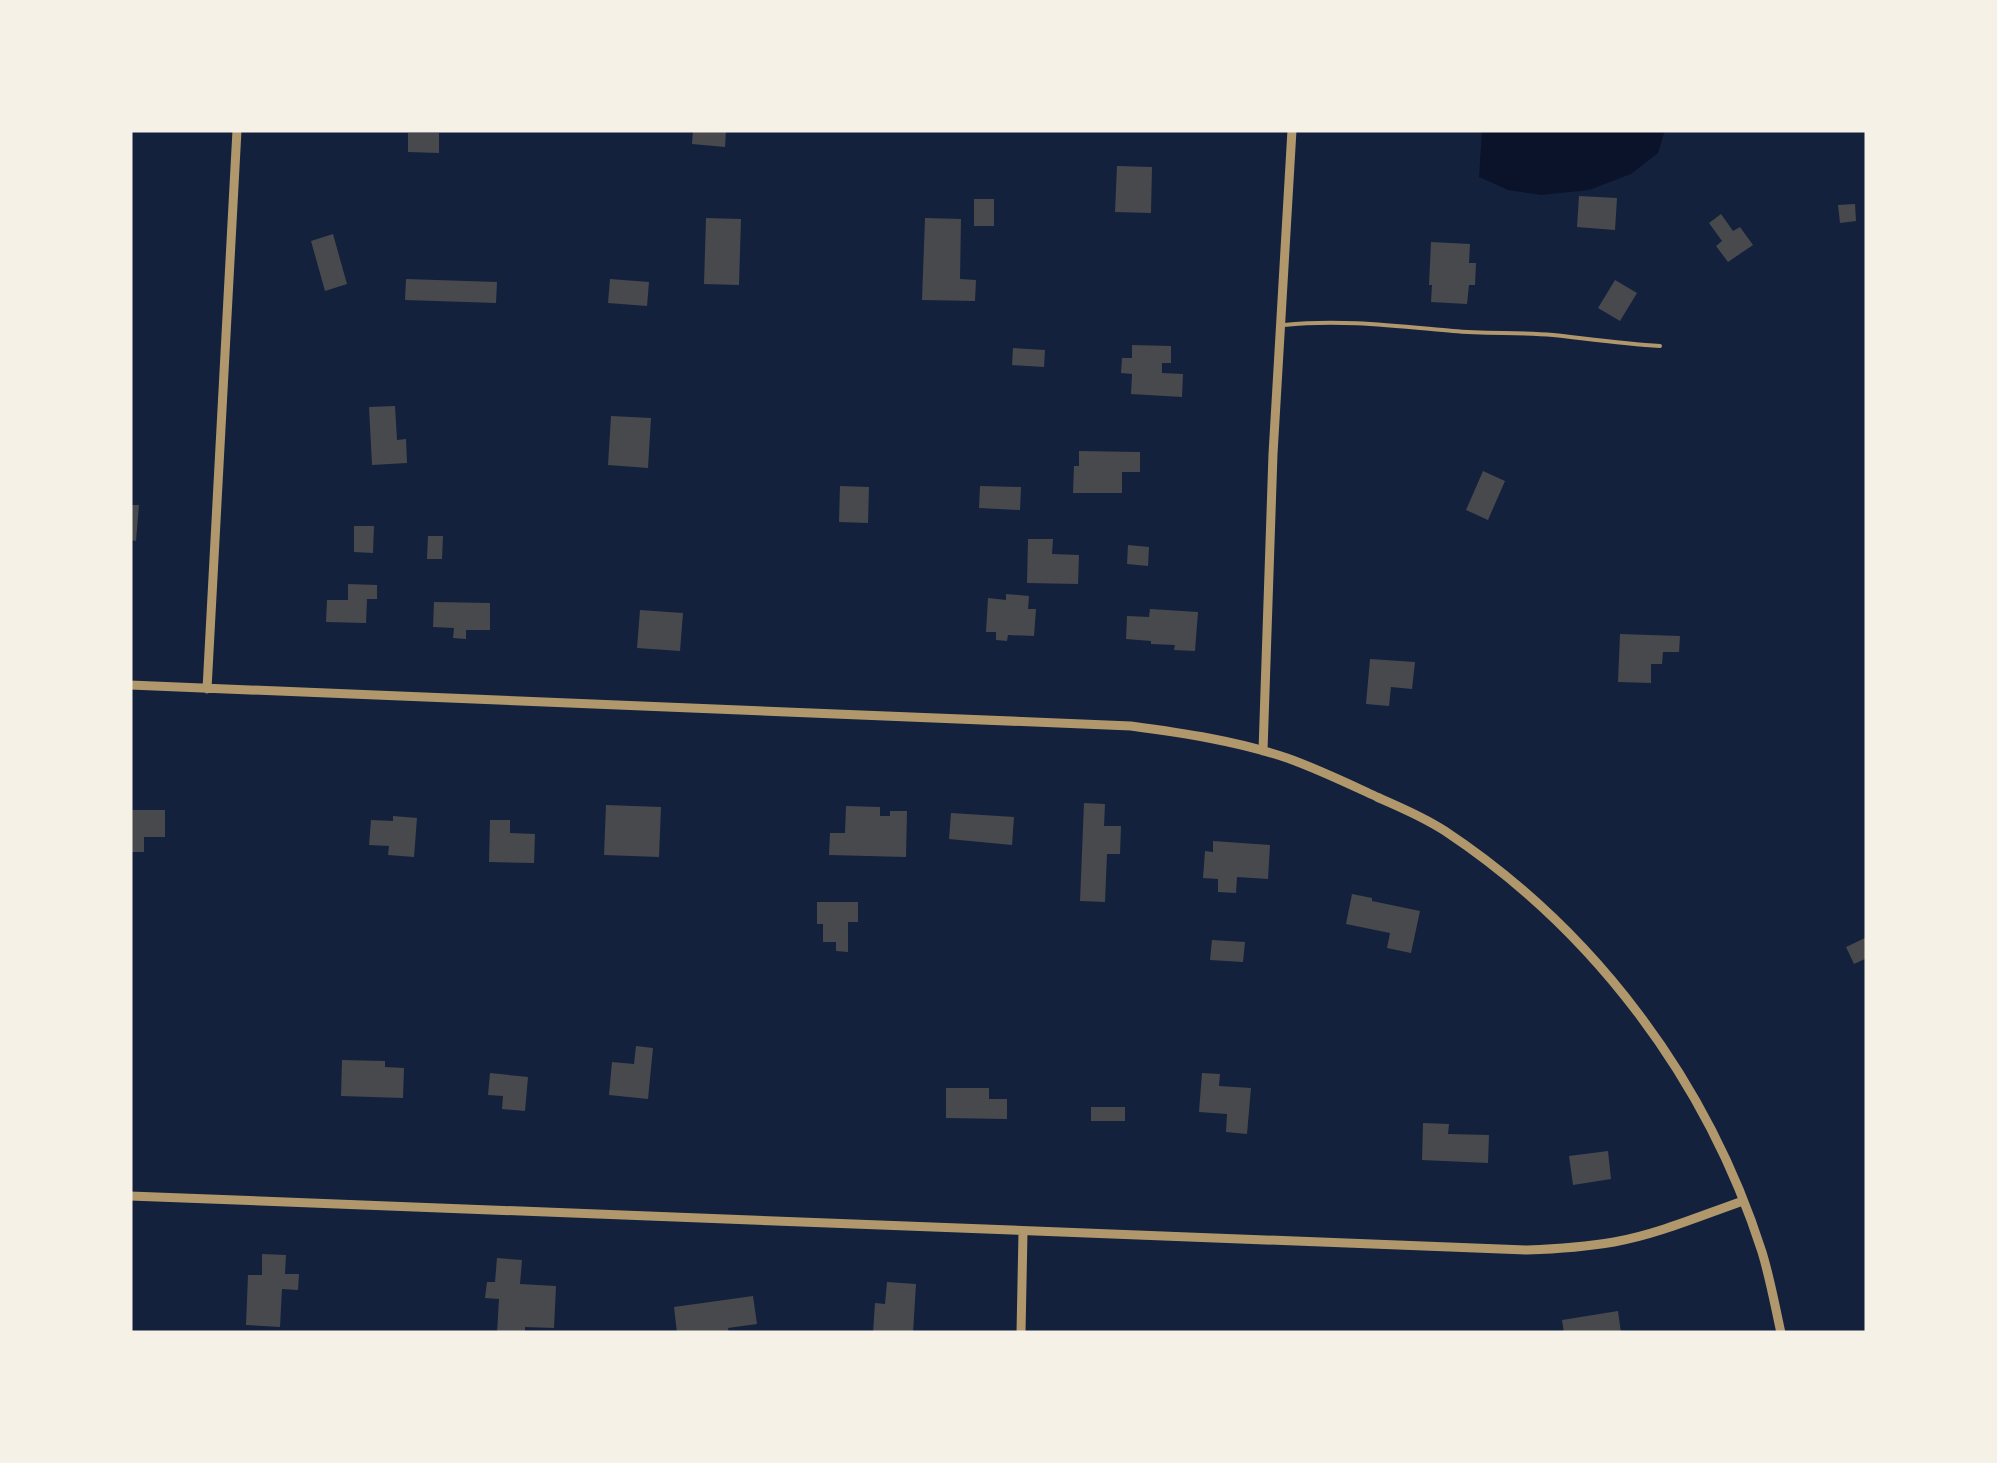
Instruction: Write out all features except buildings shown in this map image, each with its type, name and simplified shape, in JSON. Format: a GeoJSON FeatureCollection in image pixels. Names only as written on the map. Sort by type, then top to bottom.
{"type":"FeatureCollection","features":[{"type":"Feature","properties":{"kind":"street"},"geometry":{"type":"LineString","coordinates":[[208,689],[237,130]]}},
{"type":"Feature","properties":{"kind":"street"},"geometry":{"type":"LineString","coordinates":[[1263,751],[1292,130]]}},
{"type":"Feature","properties":{"kind":"street"},"geometry":{"type":"LineString","coordinates":[[130,685],[1131,726],[1185,733],[1263,751],[1319,770],[1442,829],[1502,873],[1558,922],[1607,973],[1680,1073],[1718,1142],[1762,1252],[1781,1333]]}},
{"type":"Feature","properties":{"kind":"street"},"geometry":{"type":"LineString","coordinates":[[130,1196],[1527,1250],[1616,1242],[1742,1201]]}},
{"type":"Feature","properties":{"kind":"street"},"geometry":{"type":"LineString","coordinates":[[1021,1333],[1023,1232]]}},
{"type":"Feature","properties":{"kind":"lane"},"geometry":{"type":"LineString","coordinates":[[1280,325],[1356,322],[1660,346]]}},
{"type":"Feature","properties":{"kind":"water"},"geometry":{"type":"Polygon","coordinates":[[[1482,130],[1665,130],[1658,153],[1631,174],[1589,190],[1541,195],[1508,190],[1479,177],[1482,130]]]}}]}
